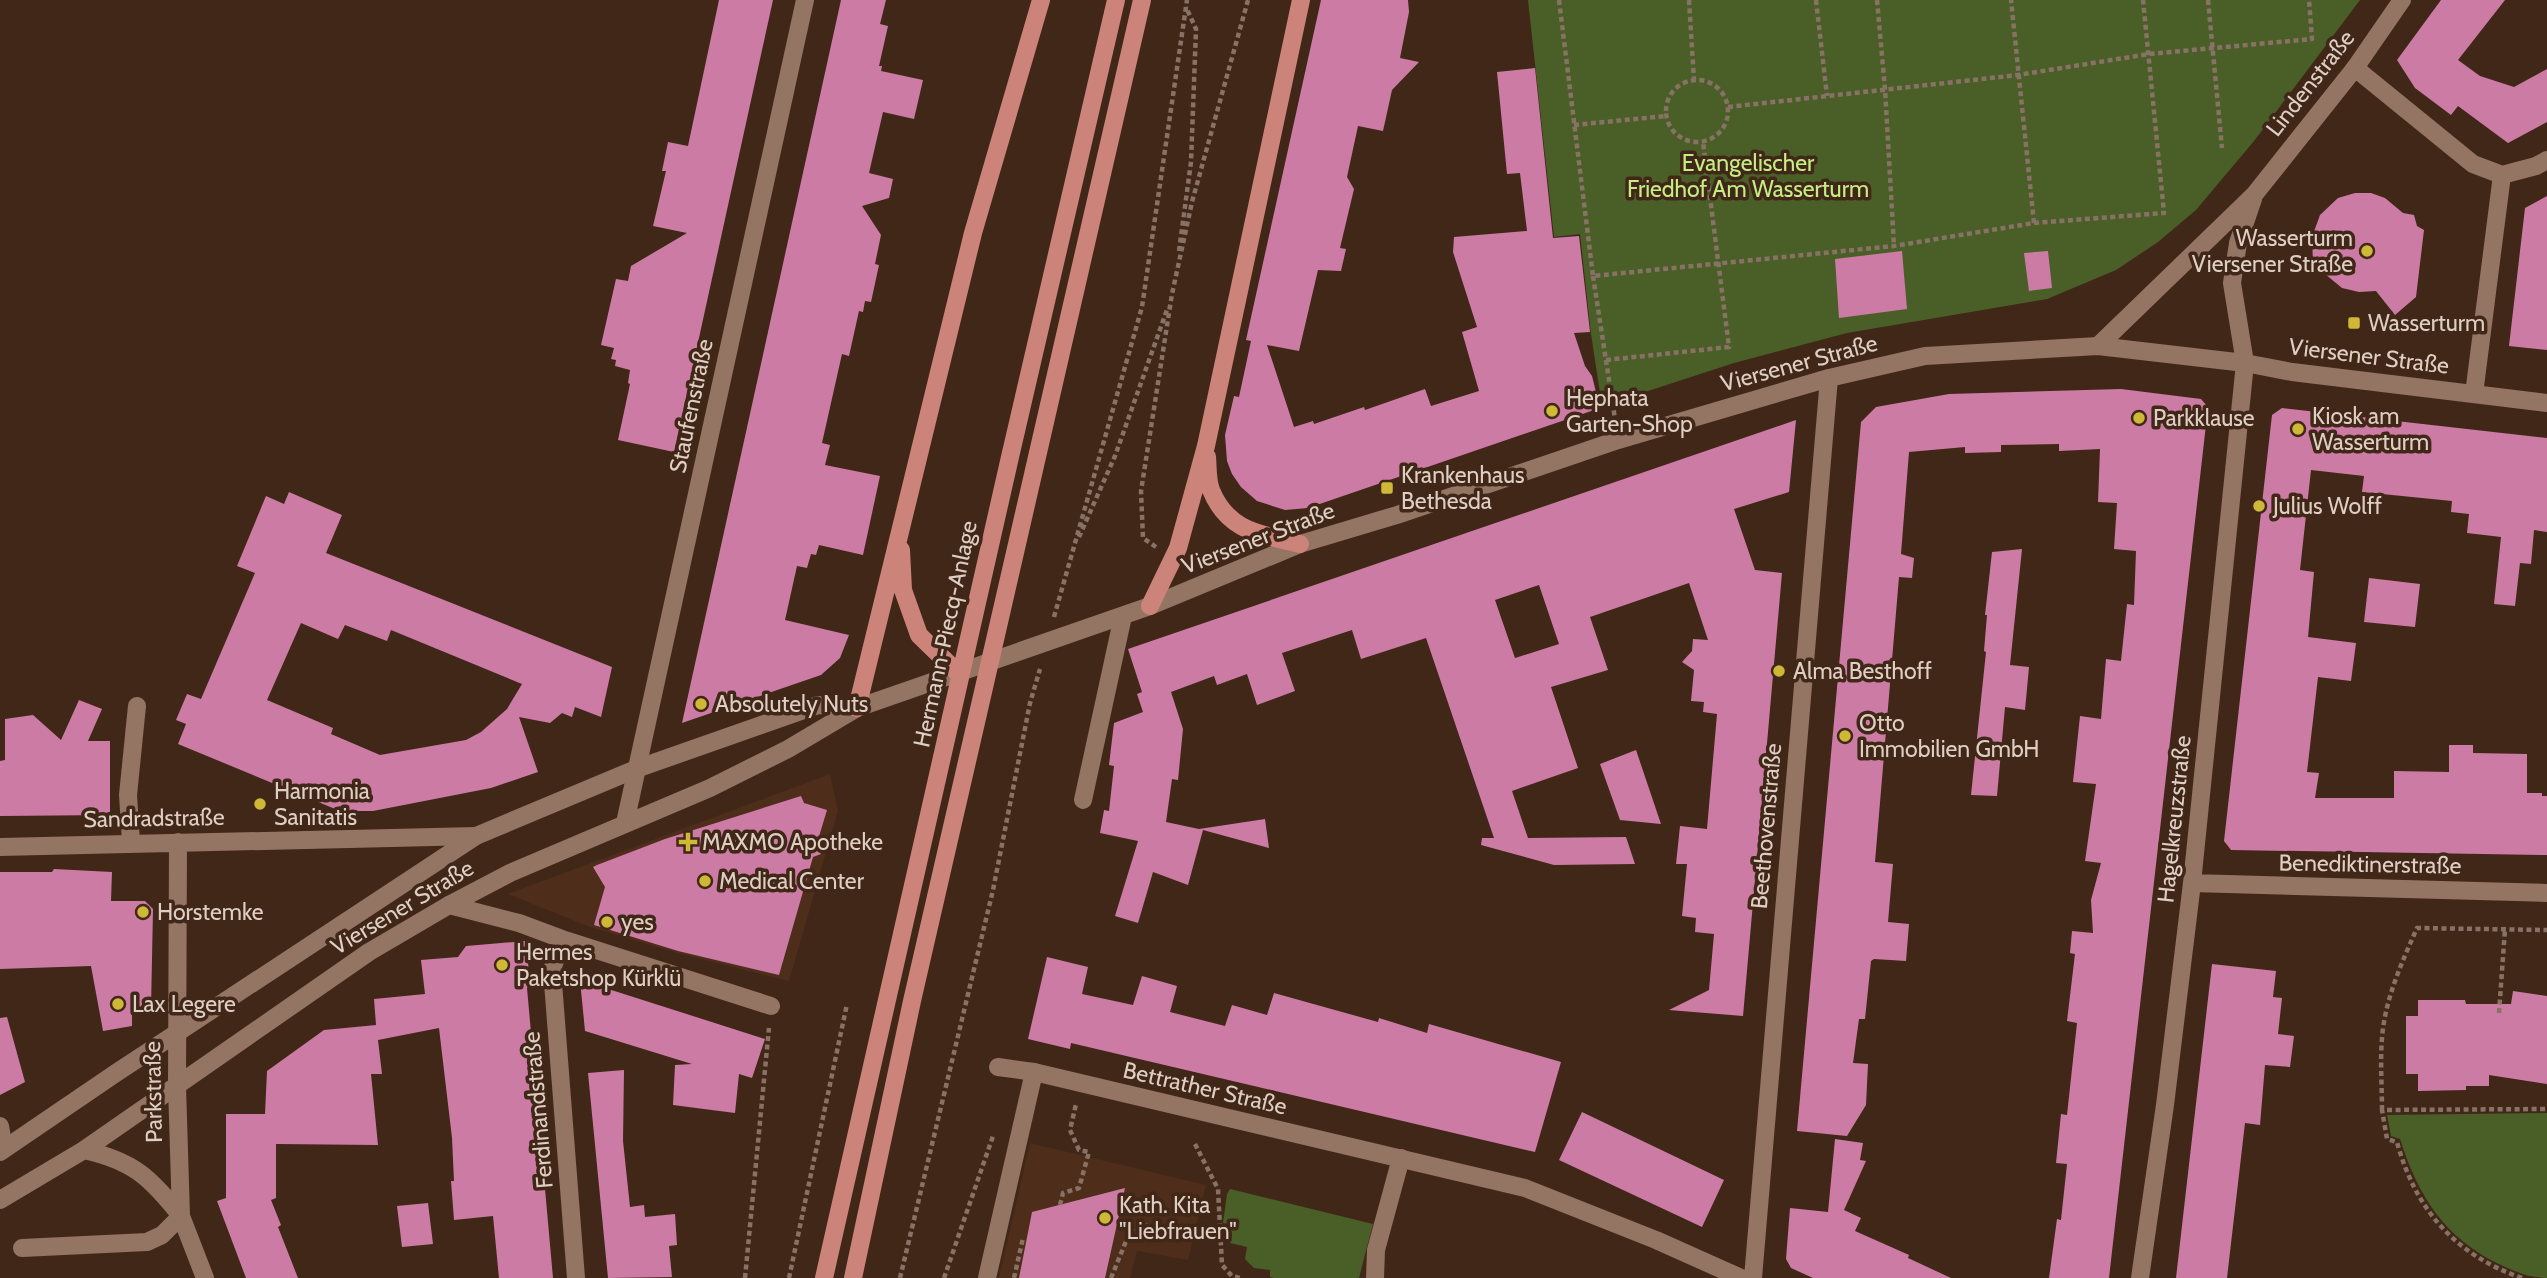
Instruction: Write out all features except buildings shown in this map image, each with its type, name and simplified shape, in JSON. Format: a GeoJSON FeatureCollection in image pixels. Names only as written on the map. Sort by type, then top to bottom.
{"type":"FeatureCollection","features":[{"type":"Feature","properties":{"kind":"main road"},"geometry":{"type":"LineString","coordinates":[[857,708],[972,233],[1041,0]]}},
{"type":"Feature","properties":{"kind":"main road","name":"Hermann-Piecq-Anlage"},"geometry":{"type":"LineString","coordinates":[[824,1278],[1116,0]]}},
{"type":"Feature","properties":{"kind":"main road"},"geometry":{"type":"LineString","coordinates":[[853,1278],[912,1001],[1142,0]]}},
{"type":"Feature","properties":{"kind":"main road"},"geometry":{"type":"LineString","coordinates":[[1150,606],[1178,548],[1206,446],[1301,0]]}},
{"type":"Feature","properties":{"kind":"main road"},"geometry":{"type":"LineString","coordinates":[[1206,446],[1210,489],[1228,517],[1246,531],[1300,544]]}},
{"type":"Feature","properties":{"kind":"main road"},"geometry":{"type":"LineString","coordinates":[[900,529],[903,590],[919,635],[957,672]]}},
{"type":"Feature","properties":{"kind":"street","name":"Staufenstraße"},"geometry":{"type":"LineString","coordinates":[[625,823],[805,0]]}},
{"type":"Feature","properties":{"kind":"street","name":"Lindenstraße"},"geometry":{"type":"LineString","coordinates":[[2098,346],[2254,195],[2355,68],[2402,0]]}},
{"type":"Feature","properties":{"kind":"street"},"geometry":{"type":"LineString","coordinates":[[2355,68],[2473,164],[2502,176],[2547,160]]}},
{"type":"Feature","properties":{"kind":"street"},"geometry":{"type":"LineString","coordinates":[[2474,394],[2502,176]]}},
{"type":"Feature","properties":{"kind":"street","name":"Lindenstraße"},"geometry":{"type":"LineString","coordinates":[[2245,363],[2232,283],[2238,243],[2254,195]]}},
{"type":"Feature","properties":{"kind":"street","name":"Viersener Straße"},"geometry":{"type":"LineString","coordinates":[[0,1200],[84,1150],[369,952],[449,905],[510,873],[710,788],[788,749],[857,708],[1150,606],[1300,544],[1397,515],[1618,440],[1829,378],[1925,356],[2098,346],[2547,402]]}},
{"type":"Feature","properties":{"kind":"street","name":"Hagelkreuzstraße"},"geometry":{"type":"LineString","coordinates":[[2140,1278],[2165,1105],[2192,883],[2245,363]]}},
{"type":"Feature","properties":{"kind":"street","name":"Beethovenstraße"},"geometry":{"type":"LineString","coordinates":[[1753,1278],[1829,378]]}},
{"type":"Feature","properties":{"kind":"street"},"geometry":{"type":"LineString","coordinates":[[1083,800],[1123,615]]}},
{"type":"Feature","properties":{"kind":"street","name":"Viersener Straße"},"geometry":{"type":"LineString","coordinates":[[2,1151],[476,836],[636,769],[818,705],[857,708]]}},
{"type":"Feature","properties":{"kind":"street"},"geometry":{"type":"LineString","coordinates":[[131,842],[128,795],[137,706]]}},
{"type":"Feature","properties":{"kind":"street","name":"Sandradstraße"},"geometry":{"type":"LineString","coordinates":[[0,847],[476,836]]}},
{"type":"Feature","properties":{"kind":"street","name":"Parkstraße"},"geometry":{"type":"LineString","coordinates":[[178,842],[177,1086],[181,1216],[205,1278]]}},
{"type":"Feature","properties":{"kind":"street","name":"Benediktinerstraße"},"geometry":{"type":"LineString","coordinates":[[2192,883],[2547,892]]}},
{"type":"Feature","properties":{"kind":"street"},"geometry":{"type":"LineString","coordinates":[[449,905],[519,923],[771,1006]]}},
{"type":"Feature","properties":{"kind":"street","name":"Ferdinandstraße"},"geometry":{"type":"LineString","coordinates":[[562,939],[552,970],[576,1278]]}},
{"type":"Feature","properties":{"kind":"street","name":"Bettrather Straße"},"geometry":{"type":"LineString","coordinates":[[998,1067],[1034,1072],[1525,1188],[1656,1240],[1741,1278]]}},
{"type":"Feature","properties":{"kind":"street"},"geometry":{"type":"LineString","coordinates":[[987,1278],[1034,1072]]}},
{"type":"Feature","properties":{"kind":"street"},"geometry":{"type":"LineString","coordinates":[[0,1126],[2,1151]]}},
{"type":"Feature","properties":{"kind":"street","name":"Parkstraße"},"geometry":{"type":"LineString","coordinates":[[84,1150],[117,1160],[144,1174],[181,1216]]}},
{"type":"Feature","properties":{"kind":"street"},"geometry":{"type":"LineString","coordinates":[[1375,1278],[1376,1250],[1401,1158]]}},
{"type":"Feature","properties":{"kind":"street"},"geometry":{"type":"LineString","coordinates":[[22,1248],[147,1242],[162,1236],[181,1216]]}},
{"type":"Feature","properties":{"kind":"path"},"geometry":{"type":"LineString","coordinates":[[1071,554],[1115,456],[1172,294],[1192,202],[1248,0]]}},
{"type":"Feature","properties":{"kind":"path"},"geometry":{"type":"LineString","coordinates":[[1559,0],[1593,276],[1618,440]]}},
{"type":"Feature","properties":{"kind":"path"},"geometry":{"type":"LineString","coordinates":[[1689,0],[1694,80]]}},
{"type":"Feature","properties":{"kind":"path"},"geometry":{"type":"LineString","coordinates":[[1816,0],[1827,96]]}},
{"type":"Feature","properties":{"kind":"path"},"geometry":{"type":"LineString","coordinates":[[1877,0],[1894,246]]}},
{"type":"Feature","properties":{"kind":"path"},"geometry":{"type":"LineString","coordinates":[[2011,0],[2034,223]]}},
{"type":"Feature","properties":{"kind":"path"},"geometry":{"type":"LineString","coordinates":[[1593,276],[1894,246],[2034,223],[2164,213],[2143,0]]}},
{"type":"Feature","properties":{"kind":"path"},"geometry":{"type":"LineString","coordinates":[[2208,0],[2222,148]]}},
{"type":"Feature","properties":{"kind":"path"},"geometry":{"type":"LineString","coordinates":[[1728,107],[2018,75],[2149,54],[2312,39],[2309,0]]}},
{"type":"Feature","properties":{"kind":"path"},"geometry":{"type":"LineString","coordinates":[[1173,558],[1143,538],[1141,491],[1191,162],[1196,29],[1186,7]]}},
{"type":"Feature","properties":{"kind":"path"},"geometry":{"type":"LineString","coordinates":[[1694,80],[1710,83],[1719,89],[1728,107],[1724,127],[1718,135],[1703,142],[1689,142],[1679,137],[1672,130],[1666,116],[1667,101],[1673,92],[1680,85],[1694,80]]}},
{"type":"Feature","properties":{"kind":"path"},"geometry":{"type":"LineString","coordinates":[[1574,125],[1666,116]]}},
{"type":"Feature","properties":{"kind":"path"},"geometry":{"type":"LineString","coordinates":[[1606,360],[1729,347],[1703,142]]}},
{"type":"Feature","properties":{"kind":"path"},"geometry":{"type":"LineString","coordinates":[[2522,1278],[2478,1258],[2453,1240],[2411,1184],[2397,1142],[2387,1139],[2382,1110],[2382,1037],[2396,979],[2417,928],[2547,930]]}},
{"type":"Feature","properties":{"kind":"path"},"geometry":{"type":"LineString","coordinates":[[2499,1013],[2505,929]]}},
{"type":"Feature","properties":{"kind":"path"},"geometry":{"type":"LineString","coordinates":[[789,1278],[847,1004]]}},
{"type":"Feature","properties":{"kind":"path"},"geometry":{"type":"LineString","coordinates":[[746,1278],[771,1006]]}},
{"type":"Feature","properties":{"kind":"path"},"geometry":{"type":"LineString","coordinates":[[1060,1205],[1063,1193],[1079,1188],[1089,1152],[1079,1150],[1070,1130],[1080,1083]]}},
{"type":"Feature","properties":{"kind":"path"},"geometry":{"type":"LineString","coordinates":[[2382,1110],[2547,1109]]}},
{"type":"Feature","properties":{"kind":"path"},"geometry":{"type":"LineString","coordinates":[[944,1278],[996,1126]]}},
{"type":"Feature","properties":{"kind":"path"},"geometry":{"type":"LineString","coordinates":[[1195,1144],[1218,1189],[1222,1265],[1237,1278]]}},
{"type":"Feature","properties":{"kind":"path"},"geometry":{"type":"LineString","coordinates":[[1111,1278],[1131,1229],[1143,1225],[1174,1231]]}},
{"type":"Feature","properties":{"kind":"path"},"geometry":{"type":"LineString","coordinates":[[1014,1278],[1025,1227]]}},
{"type":"Feature","properties":{"kind":"shaded area","name":"Medical Center"},"geometry":{"type":"Polygon","coordinates":[[[830,774],[838,811],[789,981],[677,953],[590,927],[508,894],[830,774]]]}},
{"type":"Feature","properties":{"kind":"shaded area","name":"Kath. Kita \"Liebfrauen\""},"geometry":{"type":"Polygon","coordinates":[[[1030,1143],[1206,1185],[1188,1260],[1137,1251],[1130,1278],[999,1278],[1030,1143]]]}},
{"type":"Feature","properties":{"kind":"green space","name":"Evangelischer Friedhof Am Wasserturm"},"geometry":{"type":"Polygon","coordinates":[[[1528,0],[2360,0],[2254,141],[2196,210],[2158,242],[2116,270],[2047,299],[1847,333],[1734,363],[1602,406],[1580,234],[1554,237],[1528,0]]]}},
{"type":"Feature","properties":{"kind":"green space"},"geometry":{"type":"Polygon","coordinates":[[[2547,1113],[2547,1278],[2529,1276],[2501,1265],[2481,1254],[2449,1229],[2425,1197],[2400,1139],[2391,1136],[2387,1115],[2547,1113]]]}},
{"type":"Feature","properties":{"kind":"green space"},"geometry":{"type":"Polygon","coordinates":[[[1230,1189],[1373,1224],[1359,1278],[1274,1278],[1270,1277],[1270,1270],[1254,1268],[1245,1259],[1247,1247],[1230,1243],[1232,1234],[1228,1224],[1223,1223],[1230,1189]]]}},
{"type":"Feature","properties":{"kind":"place","name":"Wasserturm Viersener Straße"},"geometry":{"type":"Point","coordinates":[2367,251]}},
{"type":"Feature","properties":{"kind":"place","name":"Wasserturm"},"geometry":{"type":"Point","coordinates":[2354,323]}},
{"type":"Feature","properties":{"kind":"place","name":"Hephata Garten-Shop"},"geometry":{"type":"Point","coordinates":[1552,411]}},
{"type":"Feature","properties":{"kind":"place","name":"Parkklause"},"geometry":{"type":"Point","coordinates":[2139,418]}},
{"type":"Feature","properties":{"kind":"place","name":"Kiosk am Wasserturm"},"geometry":{"type":"Point","coordinates":[2298,429]}},
{"type":"Feature","properties":{"kind":"place","name":"Krankenhaus Bethesda"},"geometry":{"type":"Point","coordinates":[1387,488]}},
{"type":"Feature","properties":{"kind":"place","name":"Julius Wolff"},"geometry":{"type":"Point","coordinates":[2259,506]}},
{"type":"Feature","properties":{"kind":"place","name":"Alma Besthoff"},"geometry":{"type":"Point","coordinates":[1779,671]}},
{"type":"Feature","properties":{"kind":"place","name":"Absolutely Nuts"},"geometry":{"type":"Point","coordinates":[701,704]}},
{"type":"Feature","properties":{"kind":"place","name":"Otto Immobilien GmbH"},"geometry":{"type":"Point","coordinates":[1845,736]}},
{"type":"Feature","properties":{"kind":"place","name":"Harmonia Sanitatis"},"geometry":{"type":"Point","coordinates":[260,804]}},
{"type":"Feature","properties":{"kind":"place","name":"MAXMO Apotheke"},"geometry":{"type":"Point","coordinates":[688,842]}},
{"type":"Feature","properties":{"kind":"place","name":"Medical Center"},"geometry":{"type":"Point","coordinates":[705,881]}},
{"type":"Feature","properties":{"kind":"place","name":"Horstemke"},"geometry":{"type":"Point","coordinates":[143,912]}},
{"type":"Feature","properties":{"kind":"place","name":"yes"},"geometry":{"type":"Point","coordinates":[607,922]}},
{"type":"Feature","properties":{"kind":"place","name":"Hermes Paketshop Kürklü"},"geometry":{"type":"Point","coordinates":[502,965]}},
{"type":"Feature","properties":{"kind":"place","name":"Lax Legere"},"geometry":{"type":"Point","coordinates":[118,1004]}},
{"type":"Feature","properties":{"kind":"place","name":"Kath. Kita \"Liebfrauen\""},"geometry":{"type":"Point","coordinates":[1105,1218]}}]}
